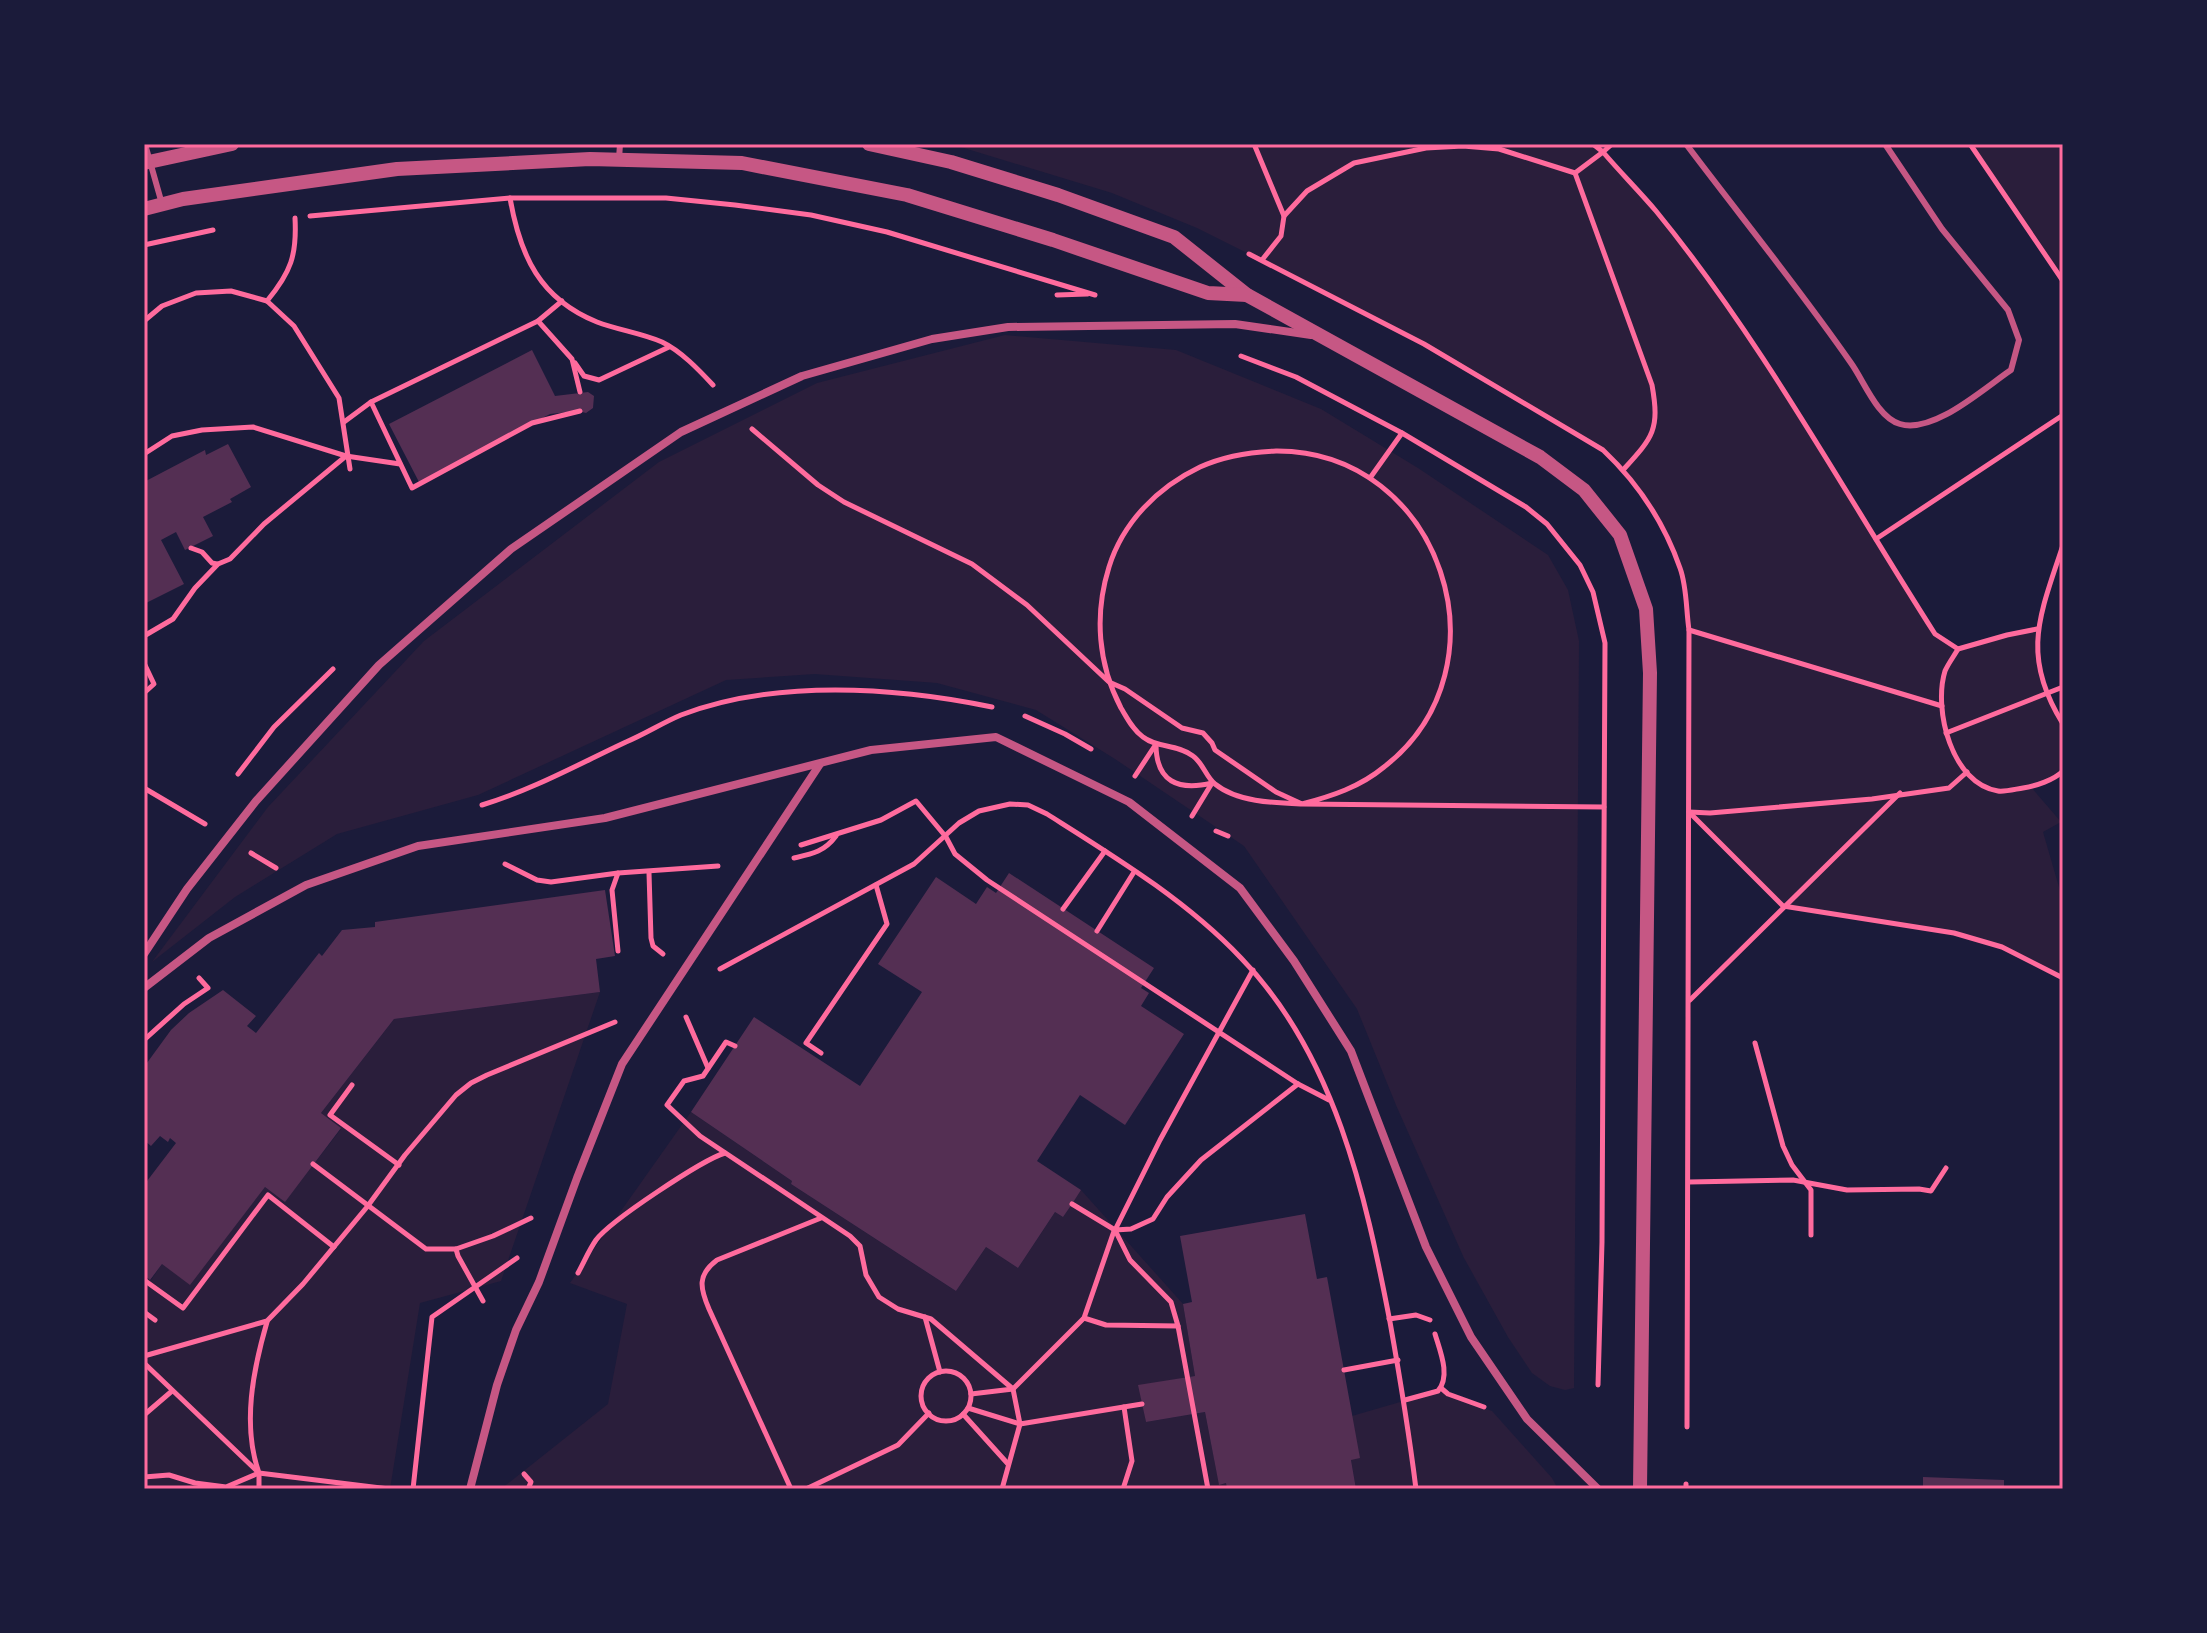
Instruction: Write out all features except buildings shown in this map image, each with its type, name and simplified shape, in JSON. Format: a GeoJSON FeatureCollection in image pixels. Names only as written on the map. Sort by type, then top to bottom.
{"type":"FeatureCollection","features":[{"type":"Feature","properties":{"kind":"street"},"geometry":{"type":"LineString","coordinates":[[147,162],[232,144]]}},
{"type":"Feature","properties":{"kind":"street"},"geometry":{"type":"LineString","coordinates":[[869,144],[966,167],[1058,195],[1174,237],[1247,295],[1540,457],[1584,490],[1620,535],[1646,609],[1650,673],[1640,1489]]}},
{"type":"Feature","properties":{"kind":"street"},"geometry":{"type":"LineString","coordinates":[[144,209],[397,169],[619,152],[742,163],[907,195],[1053,240],[1208,293],[1247,295]]}},
{"type":"Feature","properties":{"kind":"street"},"geometry":{"type":"LineString","coordinates":[[144,954],[187,889],[256,801],[379,665],[511,549],[681,432],[816,372],[932,339],[1008,327],[1235,324],[1324,337]]}},
{"type":"Feature","properties":{"kind":"street"},"geometry":{"type":"LineString","coordinates":[[144,988],[209,938],[306,885],[418,846],[605,818],[871,750],[996,737],[1129,802],[1240,888],[1294,961],[1351,1051],[1426,1247],[1471,1337],[1527,1419],[1598,1489]]}},
{"type":"Feature","properties":{"kind":"street"},"geometry":{"type":"LineString","coordinates":[[470,1489],[511,1344],[543,1272],[622,1064],[820,764]]}},
{"type":"Feature","properties":{"kind":"lane"},"geometry":{"type":"LineString","coordinates":[[145,144],[147,162],[162,204]]}},
{"type":"Feature","properties":{"kind":"lane"},"geometry":{"type":"LineString","coordinates":[[1686,144],[1851,362],[1884,413],[1899,424],[1918,425],[1940,419],[2011,370],[2019,340],[2008,310],[1942,229],[1885,144]]}},
{"type":"Feature","properties":{"kind":"path"},"geometry":{"type":"LineString","coordinates":[[1254,144],[1284,216],[1281,236],[1262,260]]}},
{"type":"Feature","properties":{"kind":"path"},"geometry":{"type":"LineString","coordinates":[[1593,144],[1656,211],[1742,329],[1799,412],[1935,634],[1958,649]]}},
{"type":"Feature","properties":{"kind":"path"},"geometry":{"type":"LineString","coordinates":[[1575,173],[1612,144]]}},
{"type":"Feature","properties":{"kind":"path"},"geometry":{"type":"LineString","coordinates":[[1970,144],[2063,281]]}},
{"type":"Feature","properties":{"kind":"path"},"geometry":{"type":"LineString","coordinates":[[1284,216],[1307,191],[1354,163],[1426,148],[1499,149],[1575,173]]}},
{"type":"Feature","properties":{"kind":"path"},"geometry":{"type":"LineString","coordinates":[[1575,173],[1652,385],[1656,407],[1655,428],[1646,444],[1623,470]]}},
{"type":"Feature","properties":{"kind":"path"},"geometry":{"type":"LineString","coordinates":[[267,301],[288,272],[294,257],[295,218],[510,198],[666,198],[811,215],[887,232],[1104,299]]}},
{"type":"Feature","properties":{"kind":"path"},"geometry":{"type":"LineString","coordinates":[[510,198],[515,227],[530,267],[562,301],[597,321],[669,347],[701,372],[752,428],[818,485],[844,502],[972,564],[1027,605],[1109,682],[1125,689],[1182,728],[1203,733],[1215,750],[1276,792],[1302,804],[1359,784],[1395,757],[1425,721],[1439,693],[1447,666],[1451,634],[1450,603],[1432,547],[1415,520],[1394,496],[1370,478],[1323,457],[1294,451],[1237,454],[1182,475],[1137,515],[1121,539],[1102,595],[1101,653],[1109,682],[1130,723],[1142,737],[1156,744],[1177,747],[1195,757],[1212,783],[1250,798],[1302,804],[1604,807]]}},
{"type":"Feature","properties":{"kind":"path"},"geometry":{"type":"LineString","coordinates":[[144,245],[224,228]]}},
{"type":"Feature","properties":{"kind":"path"},"geometry":{"type":"LineString","coordinates":[[144,321],[162,306],[196,293],[231,291],[267,301],[294,326],[342,405],[350,469]]}},
{"type":"Feature","properties":{"kind":"path"},"geometry":{"type":"LineString","coordinates":[[343,422],[371,402],[538,321],[562,301]]}},
{"type":"Feature","properties":{"kind":"path"},"geometry":{"type":"LineString","coordinates":[[538,321],[584,376],[599,380],[669,347]]}},
{"type":"Feature","properties":{"kind":"path"},"geometry":{"type":"LineString","coordinates":[[1236,354],[1296,377],[1402,433],[1526,507],[1547,524],[1580,565],[1597,604],[1605,643],[1602,1242],[1598,1385]]}},
{"type":"Feature","properties":{"kind":"path"},"geometry":{"type":"LineString","coordinates":[[572,359],[580,392]]}},
{"type":"Feature","properties":{"kind":"path"},"geometry":{"type":"LineString","coordinates":[[371,402],[412,488],[532,423],[580,411]]}},
{"type":"Feature","properties":{"kind":"path"},"geometry":{"type":"LineString","coordinates":[[1876,539],[2063,415]]}},
{"type":"Feature","properties":{"kind":"path"},"geometry":{"type":"LineString","coordinates":[[144,454],[172,436],[202,430],[253,427],[346,456],[401,465]]}},
{"type":"Feature","properties":{"kind":"path"},"geometry":{"type":"LineString","coordinates":[[1370,478],[1402,433]]}},
{"type":"Feature","properties":{"kind":"path"},"geometry":{"type":"LineString","coordinates":[[144,636],[173,619],[195,588],[218,564],[230,559],[264,524],[346,456]]}},
{"type":"Feature","properties":{"kind":"path"},"geometry":{"type":"LineString","coordinates":[[2063,545],[2037,629],[2038,669],[2063,724]]}},
{"type":"Feature","properties":{"kind":"path"},"geometry":{"type":"LineString","coordinates":[[191,548],[218,564]]}},
{"type":"Feature","properties":{"kind":"path"},"geometry":{"type":"LineString","coordinates":[[202,552],[209,573]]}},
{"type":"Feature","properties":{"kind":"path"},"geometry":{"type":"LineString","coordinates":[[2037,629],[1958,649],[1945,670],[1942,706],[1946,733],[1956,757],[1973,780],[1998,791],[2031,787],[2063,771]]}},
{"type":"Feature","properties":{"kind":"path"},"geometry":{"type":"LineString","coordinates":[[1689,630],[1942,706]]}},
{"type":"Feature","properties":{"kind":"path"},"geometry":{"type":"LineString","coordinates":[[144,663],[154,684],[144,693]]}},
{"type":"Feature","properties":{"kind":"path"},"geometry":{"type":"LineString","coordinates":[[1946,733],[2063,687]]}},
{"type":"Feature","properties":{"kind":"path"},"geometry":{"type":"LineString","coordinates":[[471,808],[546,780],[684,714],[761,696],[837,690],[916,693],[1003,710]]}},
{"type":"Feature","properties":{"kind":"path"},"geometry":{"type":"LineString","coordinates":[[1018,714],[1095,751]]}},
{"type":"Feature","properties":{"kind":"path"},"geometry":{"type":"LineString","coordinates":[[1124,771],[1134,777],[1156,744]]}},
{"type":"Feature","properties":{"kind":"path"},"geometry":{"type":"LineString","coordinates":[[1156,744],[1158,765],[1169,780],[1184,786],[1212,783]]}},
{"type":"Feature","properties":{"kind":"path"},"geometry":{"type":"LineString","coordinates":[[1689,812],[1710,813],[1872,799],[1949,788],[1967,772]]}},
{"type":"Feature","properties":{"kind":"path"},"geometry":{"type":"LineString","coordinates":[[1192,816],[1212,783]]}},
{"type":"Feature","properties":{"kind":"path"},"geometry":{"type":"LineString","coordinates":[[144,788],[282,872]]}},
{"type":"Feature","properties":{"kind":"path"},"geometry":{"type":"LineString","coordinates":[[1689,1001],[1900,793]]}},
{"type":"Feature","properties":{"kind":"path"},"geometry":{"type":"LineString","coordinates":[[501,863],[537,880],[551,882],[618,873],[727,865],[755,860],[881,820],[916,801],[962,862],[1298,1084],[1331,1100]]}},
{"type":"Feature","properties":{"kind":"path"},"geometry":{"type":"LineString","coordinates":[[711,974],[914,864],[959,823],[979,811],[1010,804],[1028,805],[1047,814],[1134,872],[1213,930],[1253,970],[1295,1026],[1331,1100],[1375,1239],[1405,1400],[1416,1489]]}},
{"type":"Feature","properties":{"kind":"path"},"geometry":{"type":"LineString","coordinates":[[1689,812],[1783,906],[1954,933],[2002,947],[2063,978]]}},
{"type":"Feature","properties":{"kind":"path"},"geometry":{"type":"LineString","coordinates":[[1687,1427],[1689,812]]}},
{"type":"Feature","properties":{"kind":"path"},"geometry":{"type":"LineString","coordinates":[[1063,909],[1105,851]]}},
{"type":"Feature","properties":{"kind":"path"},"geometry":{"type":"LineString","coordinates":[[1097,931],[1134,872]]}},
{"type":"Feature","properties":{"kind":"path"},"geometry":{"type":"LineString","coordinates":[[618,873],[612,890],[618,951]]}},
{"type":"Feature","properties":{"kind":"path"},"geometry":{"type":"LineString","coordinates":[[649,873],[651,938],[653,946],[664,954]]}},
{"type":"Feature","properties":{"kind":"path"},"geometry":{"type":"LineString","coordinates":[[821,1053],[806,1043],[887,924],[876,885]]}},
{"type":"Feature","properties":{"kind":"path"},"geometry":{"type":"LineString","coordinates":[[190,984],[210,969]]}},
{"type":"Feature","properties":{"kind":"path"},"geometry":{"type":"LineString","coordinates":[[971,1394],[1013,1389],[1084,1318],[1115,1230],[1160,1140],[1253,970]]}},
{"type":"Feature","properties":{"kind":"path"},"geometry":{"type":"LineString","coordinates":[[144,1040],[184,1004],[208,988],[199,977]]}},
{"type":"Feature","properties":{"kind":"path"},"geometry":{"type":"LineString","coordinates":[[684,1015],[708,1068]]}},
{"type":"Feature","properties":{"kind":"path"},"geometry":{"type":"LineString","coordinates":[[259,1489],[259,1473],[251,1438],[251,1408],[267,1321],[334,1247],[426,1130],[471,1083],[623,1018]]}},
{"type":"Feature","properties":{"kind":"path"},"geometry":{"type":"LineString","coordinates":[[735,1046],[726,1042],[703,1076],[684,1081],[667,1105],[700,1136],[860,1246],[866,1275],[879,1297],[898,1309],[925,1316],[1013,1389],[1020,1424],[1002,1489]]}},
{"type":"Feature","properties":{"kind":"path"},"geometry":{"type":"LineString","coordinates":[[1755,1043],[1783,1146],[1792,1165],[1811,1190],[1811,1235]]}},
{"type":"Feature","properties":{"kind":"path"},"geometry":{"type":"LineString","coordinates":[[1115,1230],[1131,1229],[1153,1219],[1167,1197],[1201,1160],[1298,1084]]}},
{"type":"Feature","properties":{"kind":"path"},"geometry":{"type":"LineString","coordinates":[[352,1085],[330,1115],[399,1165]]}},
{"type":"Feature","properties":{"kind":"path"},"geometry":{"type":"LineString","coordinates":[[578,1273],[597,1239],[619,1219],[688,1171],[725,1153]]}},
{"type":"Feature","properties":{"kind":"path"},"geometry":{"type":"LineString","coordinates":[[313,1164],[426,1249],[456,1249],[539,1214]]}},
{"type":"Feature","properties":{"kind":"path"},"geometry":{"type":"LineString","coordinates":[[1689,1182],[1806,1182],[1847,1190],[1931,1191],[1946,1168]]}},
{"type":"Feature","properties":{"kind":"path"},"geometry":{"type":"LineString","coordinates":[[144,1280],[183,1308],[268,1195],[334,1247]]}},
{"type":"Feature","properties":{"kind":"path"},"geometry":{"type":"LineString","coordinates":[[1072,1204],[1115,1230],[1130,1260],[1171,1302],[1208,1489]]}},
{"type":"Feature","properties":{"kind":"path"},"geometry":{"type":"LineString","coordinates":[[791,1489],[701,1290],[701,1281],[717,1260],[821,1217]]}},
{"type":"Feature","properties":{"kind":"path"},"geometry":{"type":"LineString","coordinates":[[456,1249],[483,1301]]}},
{"type":"Feature","properties":{"kind":"path"},"geometry":{"type":"LineString","coordinates":[[413,1489],[432,1317],[523,1254]]}},
{"type":"Feature","properties":{"kind":"path"},"geometry":{"type":"LineString","coordinates":[[144,1312],[155,1320]]}},
{"type":"Feature","properties":{"kind":"path"},"geometry":{"type":"LineString","coordinates":[[1389,1319],[1416,1315],[1431,1320],[1445,1375],[1438,1391],[1405,1400]]}},
{"type":"Feature","properties":{"kind":"path"},"geometry":{"type":"LineString","coordinates":[[925,1316],[940,1372]]}},
{"type":"Feature","properties":{"kind":"path"},"geometry":{"type":"LineString","coordinates":[[1084,1318],[1106,1325],[1178,1326]]}},
{"type":"Feature","properties":{"kind":"path"},"geometry":{"type":"LineString","coordinates":[[144,1356],[267,1321]]}},
{"type":"Feature","properties":{"kind":"path"},"geometry":{"type":"LineString","coordinates":[[1344,1370],[1398,1360]]}},
{"type":"Feature","properties":{"kind":"path"},"geometry":{"type":"LineString","coordinates":[[144,1363],[259,1473]]}},
{"type":"Feature","properties":{"kind":"path"},"geometry":{"type":"LineString","coordinates":[[940,1372],[956,1372],[963,1376],[971,1394],[968,1408],[963,1414],[946,1421],[937,1420],[923,1406],[922,1390],[928,1379],[940,1372]]}},
{"type":"Feature","properties":{"kind":"path"},"geometry":{"type":"LineString","coordinates":[[144,1415],[172,1391]]}},
{"type":"Feature","properties":{"kind":"path"},"geometry":{"type":"LineString","coordinates":[[968,1408],[1020,1424],[1142,1404]]}},
{"type":"Feature","properties":{"kind":"path"},"geometry":{"type":"LineString","coordinates":[[1123,1489],[1132,1461],[1124,1407]]}},
{"type":"Feature","properties":{"kind":"path"},"geometry":{"type":"LineString","coordinates":[[806,1489],[898,1445],[929,1413]]}},
{"type":"Feature","properties":{"kind":"path"},"geometry":{"type":"LineString","coordinates":[[963,1414],[1008,1465]]}},
{"type":"Feature","properties":{"kind":"path"},"geometry":{"type":"LineString","coordinates":[[144,1477],[169,1475],[195,1483],[226,1487],[259,1473],[389,1489]]}},
{"type":"Feature","properties":{"kind":"path"},"geometry":{"type":"LineString","coordinates":[[524,1474],[531,1482],[528,1489]]}},
{"type":"Feature","properties":{"kind":"shaded area"},"geometry":{"type":"Polygon","coordinates":[[[951,144],[1593,144],[1656,211],[1750,341],[1935,634],[1958,649],[2037,629],[2038,669],[2063,724],[2063,771],[2031,787],[2061,822],[2043,832],[2063,901],[2063,978],[2002,947],[1954,933],[1783,906],[1689,812],[1689,630],[1681,571],[1648,500],[1603,450],[1365,312],[1197,228],[1112,193],[951,144]]]}},
{"type":"Feature","properties":{"kind":"shaded area"},"geometry":{"type":"Polygon","coordinates":[[[1970,144],[2063,144],[2063,281],[1970,144]]]}},
{"type":"Feature","properties":{"kind":"shaded area"},"geometry":{"type":"Polygon","coordinates":[[[1005,335],[1176,350],[1321,409],[1418,468],[1548,555],[1568,590],[1579,641],[1574,1388],[1565,1390],[1550,1386],[1532,1373],[1508,1337],[1464,1258],[1357,1009],[1244,846],[1036,710],[937,683],[815,674],[726,680],[478,795],[337,834],[235,897],[152,962],[268,807],[424,641],[659,462],[817,383],[1005,335]]]}},
{"type":"Feature","properties":{"kind":"shaded area"},"geometry":{"type":"Polygon","coordinates":[[[600,992],[501,1281],[420,1303],[390,1489],[144,1489],[144,1275],[151,1280],[162,1264],[265,1187],[285,1201],[341,1129],[321,1113],[394,1019],[600,992]]]}},
{"type":"Feature","properties":{"kind":"shaded area"},"geometry":{"type":"Polygon","coordinates":[[[691,1112],[792,1181],[791,1184],[956,1291],[986,1247],[1018,1268],[1055,1212],[1063,1217],[1081,1190],[1183,1304],[1195,1376],[1139,1386],[1146,1422],[1205,1412],[1219,1484],[1226,1483],[1227,1489],[501,1489],[608,1404],[627,1304],[570,1283],[691,1112]]]}},
{"type":"Feature","properties":{"kind":"shaded area"},"geometry":{"type":"Polygon","coordinates":[[[1438,1391],[1492,1411],[1552,1478],[1558,1489],[1356,1489],[1351,1460],[1352,1416],[1438,1391]]]}}]}
